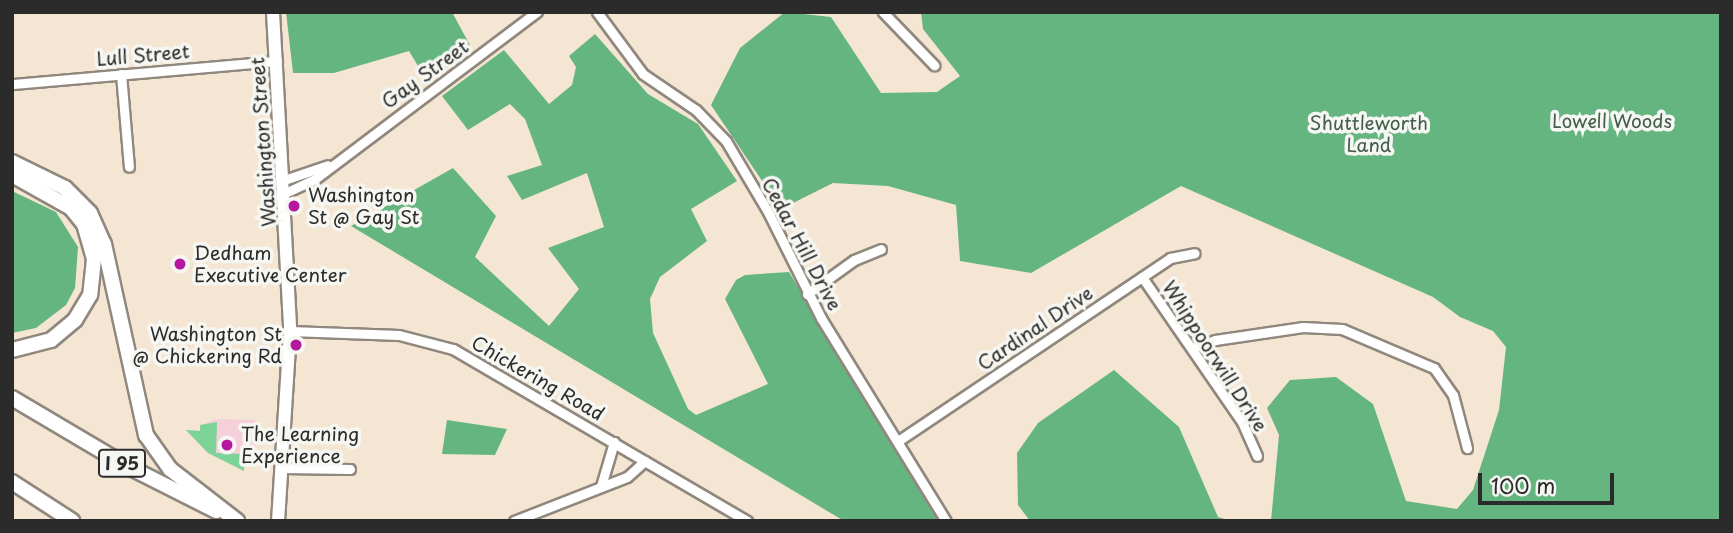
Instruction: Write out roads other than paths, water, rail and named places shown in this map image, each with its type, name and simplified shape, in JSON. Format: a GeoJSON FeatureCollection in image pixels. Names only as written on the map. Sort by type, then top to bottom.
{"type":"FeatureCollection","features":[{"type":"Feature","properties":{"kind":"highway"},"geometry":{"type":"LineString","coordinates":[[12,162],[65,188],[90,213],[104,244],[146,435],[170,469],[237,521]]}},
{"type":"Feature","properties":{"kind":"highway"},"geometry":{"type":"LineString","coordinates":[[12,175],[71,208],[83,224],[94,259],[93,286],[75,320],[51,340],[12,350]]}},
{"type":"Feature","properties":{"kind":"highway","name":"I 95"},"geometry":{"type":"LineString","coordinates":[[12,398],[127,466],[237,521]]}},
{"type":"Feature","properties":{"kind":"highway"},"geometry":{"type":"LineString","coordinates":[[12,482],[72,521]]}},
{"type":"Feature","properties":{"kind":"main road","name":"Washington Street"},"geometry":{"type":"LineString","coordinates":[[273,12],[285,187],[290,331],[284,468],[278,521]]}},
{"type":"Feature","properties":{"kind":"street","name":"Gay Street"},"geometry":{"type":"LineString","coordinates":[[285,187],[308,183],[537,12]]}},
{"type":"Feature","properties":{"kind":"street","name":"Cedar Hill Drive"},"geometry":{"type":"LineString","coordinates":[[597,12],[633,64],[654,83],[696,110],[726,142],[768,212],[807,295],[946,521]]}},
{"type":"Feature","properties":{"kind":"street"},"geometry":{"type":"LineString","coordinates":[[883,12],[933,65]]}},
{"type":"Feature","properties":{"kind":"street","name":"Lull Street"},"geometry":{"type":"LineString","coordinates":[[12,83],[277,61]]}},
{"type":"Feature","properties":{"kind":"street"},"geometry":{"type":"LineString","coordinates":[[121,74],[129,167]]}},
{"type":"Feature","properties":{"kind":"street"},"geometry":{"type":"LineString","coordinates":[[807,295],[854,260],[881,249]]}},
{"type":"Feature","properties":{"kind":"street","name":"Cardinal Drive"},"geometry":{"type":"LineString","coordinates":[[898,441],[1170,258],[1195,253]]}},
{"type":"Feature","properties":{"kind":"street","name":"Whippoorwill Drive"},"geometry":{"type":"LineString","coordinates":[[1142,277],[1242,422],[1257,456]]}},
{"type":"Feature","properties":{"kind":"street"},"geometry":{"type":"LineString","coordinates":[[1192,348],[1216,340],[1303,327],[1342,329],[1434,368],[1453,395],[1467,448]]}},
{"type":"Feature","properties":{"kind":"street","name":"Chickering Road"},"geometry":{"type":"LineString","coordinates":[[290,331],[380,334],[436,343],[468,356],[747,521]]}},
{"type":"Feature","properties":{"kind":"street"},"geometry":{"type":"LineString","coordinates":[[601,486],[614,442]]}},
{"type":"Feature","properties":{"kind":"street"},"geometry":{"type":"LineString","coordinates":[[514,521],[635,473],[645,461]]}},
{"type":"Feature","properties":{"kind":"street"},"geometry":{"type":"LineString","coordinates":[[284,468],[350,469]]}},
{"type":"Feature","properties":{"kind":"place","name":"Washington St @ Gay St"},"geometry":{"type":"Point","coordinates":[294,206]}},
{"type":"Feature","properties":{"kind":"place","name":"Dedham Executive Center"},"geometry":{"type":"Point","coordinates":[180,264]}},
{"type":"Feature","properties":{"kind":"place","name":"Washington St @ Chickering Rd"},"geometry":{"type":"Point","coordinates":[296,345]}},
{"type":"Feature","properties":{"kind":"place","name":"The Learning Experience"},"geometry":{"type":"Point","coordinates":[227,445]}},
{"type":"Feature","properties":{"kind":"park label","name":"Lowell Woods"},"geometry":{"type":"Point","coordinates":[1612,121]}},
{"type":"Feature","properties":{"kind":"park label","name":"Shuttleworth Land"},"geometry":{"type":"Point","coordinates":[1369,134]}}]}
